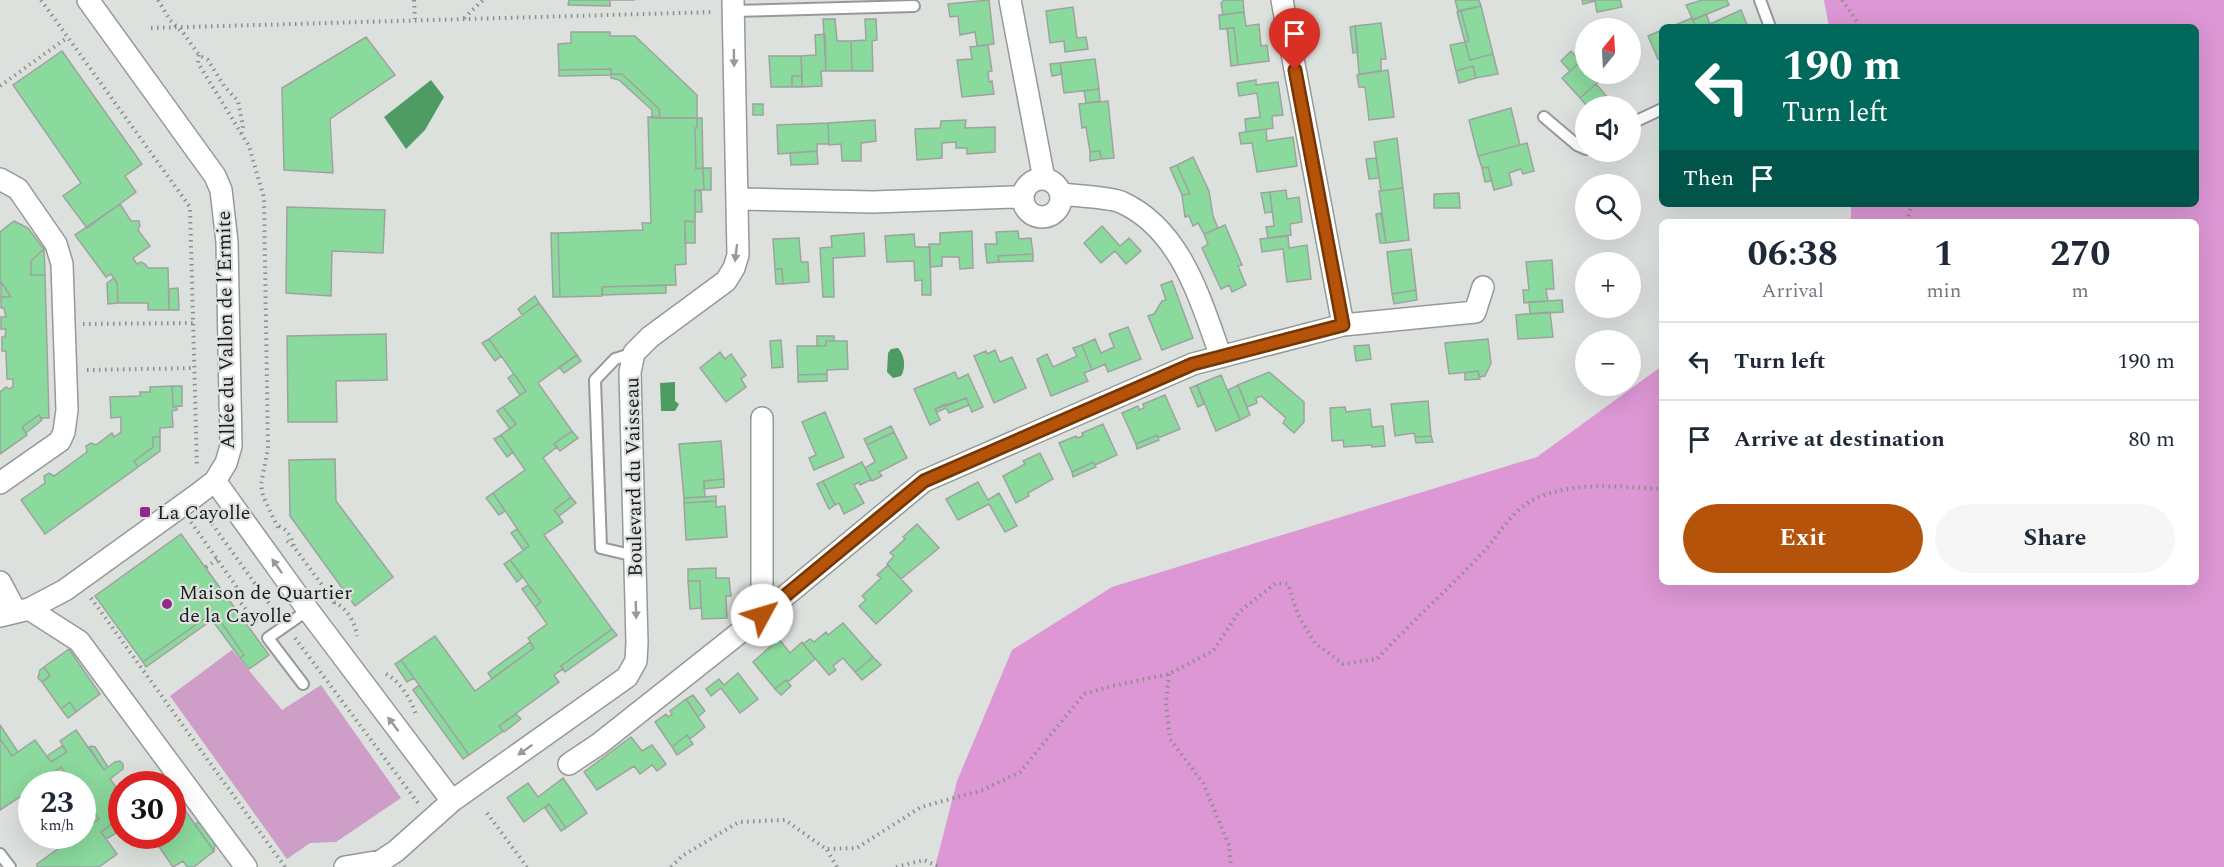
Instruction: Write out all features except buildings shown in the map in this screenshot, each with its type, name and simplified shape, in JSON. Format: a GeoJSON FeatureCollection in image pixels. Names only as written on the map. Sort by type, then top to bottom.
{"type":"FeatureCollection","features":[{"type":"Feature","properties":{"kind":"street","name":"Allée du Vallon de l’Ermite"},"geometry":{"type":"LineString","coordinates":[[88,0],[215,176],[221,190],[227,242],[231,446],[226,463],[215,481]]}},
{"type":"Feature","properties":{"kind":"street"},"geometry":{"type":"LineString","coordinates":[[1010,0],[1038,158],[1044,179]]}},
{"type":"Feature","properties":{"kind":"street"},"geometry":{"type":"LineString","coordinates":[[1282,0],[1343,325]]}},
{"type":"Feature","properties":{"kind":"street","name":"Boulevard du Vaisseau"},"geometry":{"type":"LineString","coordinates":[[345,867],[381,861],[396,851],[452,801],[627,677],[636,661],[630,372],[634,353],[650,337],[726,281],[734,268],[738,255],[733,6]]}},
{"type":"Feature","properties":{"kind":"street"},"geometry":{"type":"LineString","coordinates":[[0,179],[18,189],[56,244],[62,264],[67,410],[64,432],[60,441],[0,483]]}},
{"type":"Feature","properties":{"kind":"street"},"geometry":{"type":"LineString","coordinates":[[1044,179],[1057,185],[1062,194],[1058,209],[1050,216],[1033,215],[1024,205],[1025,189],[1029,183],[1044,179]]}},
{"type":"Feature","properties":{"kind":"street"},"geometry":{"type":"LineString","coordinates":[[1062,194],[1120,201],[1158,226],[1186,266],[1221,357]]}},
{"type":"Feature","properties":{"kind":"street"},"geometry":{"type":"LineString","coordinates":[[737,199],[873,202],[1013,196],[1023,198]]}},
{"type":"Feature","properties":{"kind":"street"},"geometry":{"type":"LineString","coordinates":[[569,764],[599,744],[762,615],[924,481],[1193,364],[1343,325],[1475,312],[1484,287]]}},
{"type":"Feature","properties":{"kind":"street"},"geometry":{"type":"LineString","coordinates":[[762,418],[762,615]]}},
{"type":"Feature","properties":{"kind":"street"},"geometry":{"type":"LineString","coordinates":[[15,612],[78,580],[215,481],[308,610],[452,801]]}},
{"type":"Feature","properties":{"kind":"street"},"geometry":{"type":"LineString","coordinates":[[0,582],[15,612],[79,642],[246,867]]}},
{"type":"Feature","properties":{"kind":"lane"},"geometry":{"type":"LineString","coordinates":[[1760,0],[1769,24]]}},
{"type":"Feature","properties":{"kind":"lane"},"geometry":{"type":"LineString","coordinates":[[733,6],[914,6]]}},
{"type":"Feature","properties":{"kind":"lane"},"geometry":{"type":"LineString","coordinates":[[1641,119],[1659,110]]}},
{"type":"Feature","properties":{"kind":"lane"},"geometry":{"type":"LineString","coordinates":[[1545,117],[1575,144]]}},
{"type":"Feature","properties":{"kind":"lane"},"geometry":{"type":"LineString","coordinates":[[634,353],[615,359],[595,380],[601,548],[634,556]]}},
{"type":"Feature","properties":{"kind":"lane"},"geometry":{"type":"LineString","coordinates":[[303,684],[268,638],[308,610]]}},
{"type":"Feature","properties":{"kind":"lane"},"geometry":{"type":"LineString","coordinates":[[0,854],[10,867]]}},
{"type":"Feature","properties":{"kind":"path"},"geometry":{"type":"LineString","coordinates":[[41,0],[190,207],[198,471],[187,486],[286,626],[419,805]]}},
{"type":"Feature","properties":{"kind":"path"},"geometry":{"type":"LineString","coordinates":[[158,0],[170,20],[199,55],[208,60],[224,86],[238,100],[243,126],[242,133]]}},
{"type":"Feature","properties":{"kind":"path"},"geometry":{"type":"LineString","coordinates":[[414,0],[415,19]]}},
{"type":"Feature","properties":{"kind":"path"},"geometry":{"type":"LineString","coordinates":[[464,18],[483,0]]}},
{"type":"Feature","properties":{"kind":"path"},"geometry":{"type":"LineString","coordinates":[[1842,0],[1859,24]]}},
{"type":"Feature","properties":{"kind":"path"},"geometry":{"type":"LineString","coordinates":[[151,28],[464,18],[733,6]]}},
{"type":"Feature","properties":{"kind":"path"},"geometry":{"type":"LineString","coordinates":[[0,86],[68,37]]}},
{"type":"Feature","properties":{"kind":"path"},"geometry":{"type":"LineString","coordinates":[[199,55],[198,63],[236,127],[242,133],[255,164],[264,198],[268,448],[261,485],[263,496],[278,526],[284,528],[293,540],[294,547],[334,601],[341,605],[356,628],[357,636]]}},
{"type":"Feature","properties":{"kind":"path"},"geometry":{"type":"LineString","coordinates":[[99,324],[193,323]]}},
{"type":"Feature","properties":{"kind":"path"},"geometry":{"type":"LineString","coordinates":[[66,370],[194,368]]}},
{"type":"Feature","properties":{"kind":"path"},"geometry":{"type":"LineString","coordinates":[[826,849],[857,848],[921,807],[983,790],[1020,772],[1084,694],[1169,674],[1213,651],[1239,612],[1276,583],[1288,584],[1298,615],[1315,643],[1343,664],[1377,659],[1407,626],[1484,551],[1516,510],[1540,497],[1589,485],[1659,489]]}},
{"type":"Feature","properties":{"kind":"path"},"geometry":{"type":"LineString","coordinates":[[193,525],[236,586],[240,602],[268,638]]}},
{"type":"Feature","properties":{"kind":"path"},"geometry":{"type":"LineString","coordinates":[[206,567],[218,559]]}},
{"type":"Feature","properties":{"kind":"path"},"geometry":{"type":"LineString","coordinates":[[78,580],[285,867]]}},
{"type":"Feature","properties":{"kind":"path"},"geometry":{"type":"LineString","coordinates":[[386,674],[394,678],[414,707],[416,714]]}},
{"type":"Feature","properties":{"kind":"path"},"geometry":{"type":"LineString","coordinates":[[1169,674],[1166,703],[1170,739],[1203,783],[1229,845],[1231,867]]}},
{"type":"Feature","properties":{"kind":"path"},"geometry":{"type":"LineString","coordinates":[[487,813],[527,867]]}},
{"type":"Feature","properties":{"kind":"path"},"geometry":{"type":"LineString","coordinates":[[670,867],[682,856],[739,822],[785,820],[826,849],[837,867]]}},
{"type":"Feature","properties":{"kind":"path"},"geometry":{"type":"LineString","coordinates":[[896,867],[924,860],[940,867]]}},
{"type":"Feature","properties":{"kind":"shaded area"},"geometry":{"type":"Polygon","coordinates":[[[1824,0],[2224,0],[2224,867],[935,867],[957,781],[1012,650],[1112,587],[1537,457],[1621,396],[1641,396],[1641,381],[1659,368],[1659,585],[2199,585],[2199,219],[1850,219],[1851,207],[2199,207],[2199,24],[1828,24],[1824,0]]]}},
{"type":"Feature","properties":{"kind":"shaded area"},"geometry":{"type":"Polygon","coordinates":[[[431,80],[444,97],[425,130],[406,149],[384,117],[431,80]]]}},
{"type":"Feature","properties":{"kind":"shaded area"},"geometry":{"type":"Polygon","coordinates":[[[898,348],[903,358],[904,369],[901,376],[893,378],[887,372],[888,353],[891,349],[898,348]]]}},
{"type":"Feature","properties":{"kind":"shaded area"},"geometry":{"type":"Polygon","coordinates":[[[675,382],[675,401],[679,404],[675,411],[661,411],[660,383],[675,382]]]}},
{"type":"Feature","properties":{"kind":"shaded area"},"geometry":{"type":"Polygon","coordinates":[[[232,650],[282,710],[321,685],[401,798],[336,842],[310,843],[287,859],[170,696],[232,650]]]}},
{"type":"Feature","properties":{"kind":"place","name":"La Cayolle"},"geometry":{"type":"Point","coordinates":[145,512]}},
{"type":"Feature","properties":{"kind":"place","name":"Maison de Quartier de la Cayolle"},"geometry":{"type":"Point","coordinates":[167,604]}},
{"type":"Feature","properties":{"kind":"route"},"geometry":{"type":"LineString","coordinates":[[762,615],[924,481],[1193,364],[1343,325],[1295,70]]}}]}
